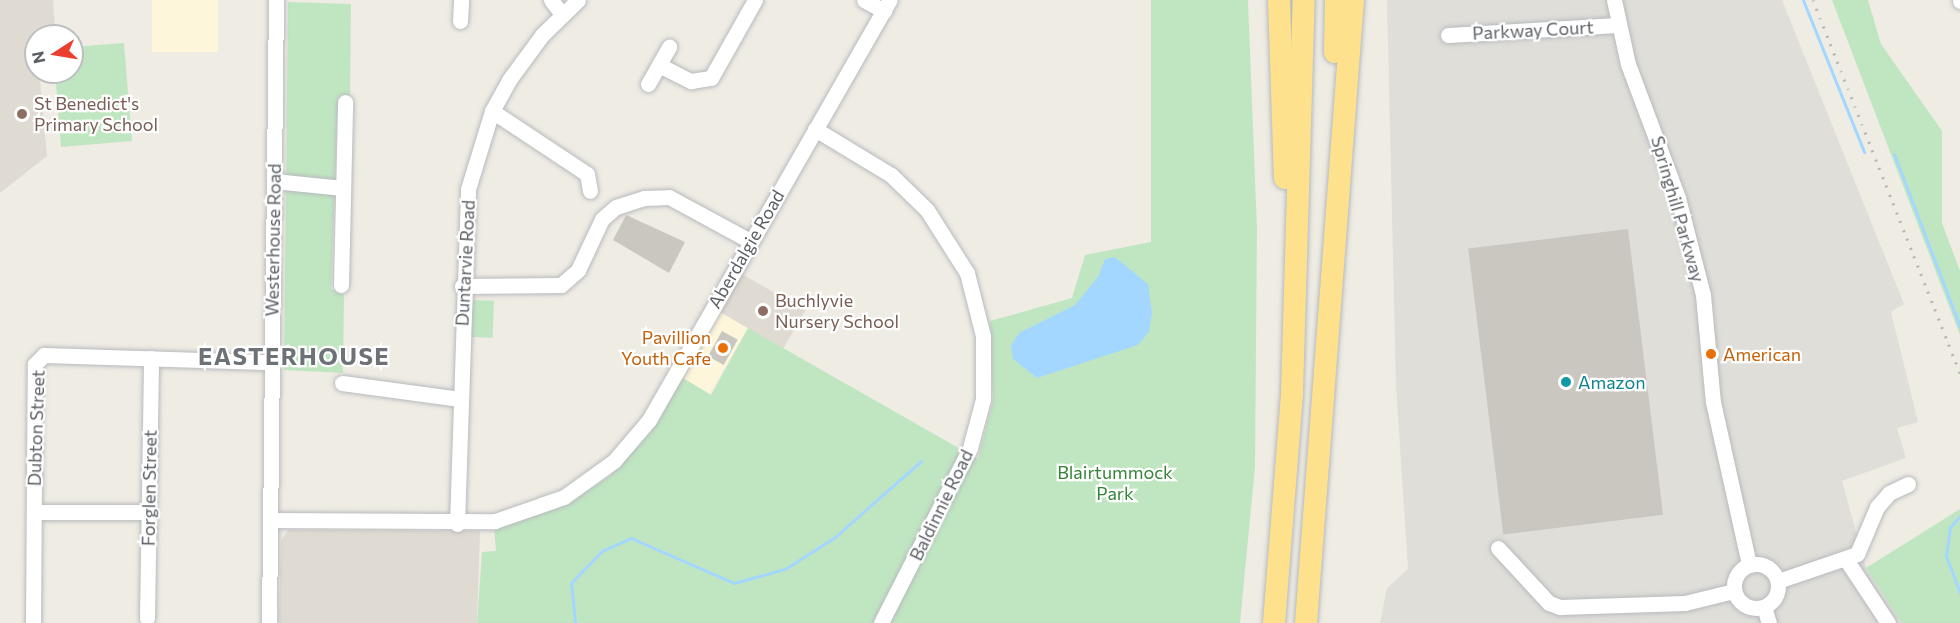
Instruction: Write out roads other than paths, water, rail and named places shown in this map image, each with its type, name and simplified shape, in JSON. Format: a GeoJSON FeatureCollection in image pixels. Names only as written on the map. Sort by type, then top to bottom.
{"type":"FeatureCollection","features":[{"type":"Feature","properties":{"kind":"highway"},"geometry":{"type":"LineString","coordinates":[[1279,0],[1292,393]]}},
{"type":"Feature","properties":{"kind":"highway"},"geometry":{"type":"LineString","coordinates":[[1274,623],[1292,393],[1304,0]]}},
{"type":"Feature","properties":{"kind":"highway"},"geometry":{"type":"LineString","coordinates":[[1322,395],[1336,0]]}},
{"type":"Feature","properties":{"kind":"highway"},"geometry":{"type":"LineString","coordinates":[[1306,623],[1353,0]]}},
{"type":"Feature","properties":{"kind":"street","name":"Westerhouse Road"},"geometry":{"type":"LineString","coordinates":[[269,623],[276,0]]}},
{"type":"Feature","properties":{"kind":"street"},"geometry":{"type":"LineString","coordinates":[[460,21],[461,0]]}},
{"type":"Feature","properties":{"kind":"street"},"geometry":{"type":"LineString","coordinates":[[551,0],[562,14]]}},
{"type":"Feature","properties":{"kind":"street","name":"Duntarvie Road"},"geometry":{"type":"LineString","coordinates":[[457,524],[462,286],[468,189],[492,111],[509,80],[562,14],[578,0]]}},
{"type":"Feature","properties":{"kind":"street"},"geometry":{"type":"LineString","coordinates":[[659,65],[691,81],[711,78],[755,0]]}},
{"type":"Feature","properties":{"kind":"street"},"geometry":{"type":"LineString","coordinates":[[864,0],[887,6]]}},
{"type":"Feature","properties":{"kind":"street","name":"Springhill Parkway"},"geometry":{"type":"LineString","coordinates":[[1614,0],[1618,25],[1678,198],[1702,295],[1713,402],[1749,565]]}},
{"type":"Feature","properties":{"kind":"street","name":"Aberdalgie Road"},"geometry":{"type":"LineString","coordinates":[[270,520],[457,524],[495,521],[543,507],[614,461],[649,420],[887,6]]}},
{"type":"Feature","properties":{"kind":"street","name":"Parkway Court"},"geometry":{"type":"LineString","coordinates":[[1448,35],[1618,25]]}},
{"type":"Feature","properties":{"kind":"street"},"geometry":{"type":"LineString","coordinates":[[648,84],[669,47]]}},
{"type":"Feature","properties":{"kind":"street"},"geometry":{"type":"LineString","coordinates":[[341,285],[345,102]]}},
{"type":"Feature","properties":{"kind":"street"},"geometry":{"type":"LineString","coordinates":[[492,111],[587,174],[590,191]]}},
{"type":"Feature","properties":{"kind":"street","name":"Baldinnie Road"},"geometry":{"type":"LineString","coordinates":[[815,129],[885,170],[927,210],[967,273],[983,336],[983,399],[970,448],[881,623]]}},
{"type":"Feature","properties":{"kind":"street"},"geometry":{"type":"LineString","coordinates":[[274,181],[343,188]]}},
{"type":"Feature","properties":{"kind":"street"},"geometry":{"type":"LineString","coordinates":[[462,286],[561,285],[578,270],[602,219],[616,207],[644,198],[678,201],[750,241]]}},
{"type":"Feature","properties":{"kind":"street","name":"Dubton Street"},"geometry":{"type":"LineString","coordinates":[[33,623],[35,364],[44,355],[272,362]]}},
{"type":"Feature","properties":{"kind":"street","name":"Forglen Street"},"geometry":{"type":"LineString","coordinates":[[147,618],[151,358]]}},
{"type":"Feature","properties":{"kind":"street"},"geometry":{"type":"LineString","coordinates":[[342,383],[460,399]]}},
{"type":"Feature","properties":{"kind":"street"},"geometry":{"type":"LineString","coordinates":[[1778,581],[1847,561],[1866,541],[1877,507],[1889,493],[1908,484]]}},
{"type":"Feature","properties":{"kind":"street"},"geometry":{"type":"LineString","coordinates":[[34,512],[149,512]]}},
{"type":"Feature","properties":{"kind":"street"},"geometry":{"type":"LineString","coordinates":[[1498,548],[1549,603],[1560,607],[1685,603],[1734,591]]}},
{"type":"Feature","properties":{"kind":"street"},"geometry":{"type":"LineString","coordinates":[[1847,561],[1888,623]]}},
{"type":"Feature","properties":{"kind":"street"},"geometry":{"type":"LineString","coordinates":[[1749,565],[1770,569],[1778,581],[1777,594],[1764,607],[1742,604],[1734,591],[1735,578],[1749,565]]}},
{"type":"Feature","properties":{"kind":"street"},"geometry":{"type":"LineString","coordinates":[[1764,607],[1769,623]]}},
{"type":"Feature","properties":{"kind":"water"},"geometry":{"type":"Polygon","coordinates":[[[1115,257],[1148,284],[1152,313],[1149,332],[1138,345],[1037,378],[1013,359],[1011,345],[1019,333],[1075,305],[1098,277],[1105,259],[1115,257]]]}},
{"type":"Feature","properties":{"kind":"waterway"},"geometry":{"type":"LineString","coordinates":[[1803,0],[1864,152]]}},
{"type":"Feature","properties":{"kind":"waterway"},"geometry":{"type":"LineString","coordinates":[[1894,154],[1960,327]]}},
{"type":"Feature","properties":{"kind":"waterway"},"geometry":{"type":"LineString","coordinates":[[575,623],[571,583],[602,551],[631,538],[734,583],[785,569],[835,537],[921,461]]}},
{"type":"Feature","properties":{"kind":"waterway"},"geometry":{"type":"LineString","coordinates":[[1960,516],[1950,527],[1946,556],[1960,592]]}},
{"type":"Feature","properties":{"kind":"railway"},"geometry":{"type":"LineString","coordinates":[[1813,0],[1960,374]]}},
{"type":"Feature","properties":{"kind":"place","name":"St Benedict's Primary School"},"geometry":{"type":"Point","coordinates":[22,114]}},
{"type":"Feature","properties":{"kind":"place","name":"Buchlyvie Nursery School"},"geometry":{"type":"Point","coordinates":[763,311]}},
{"type":"Feature","properties":{"kind":"place","name":"Pavillion Youth Cafe"},"geometry":{"type":"Point","coordinates":[723,348]}},
{"type":"Feature","properties":{"kind":"place","name":"American"},"geometry":{"type":"Point","coordinates":[1711,354]}},
{"type":"Feature","properties":{"kind":"place","name":"Amazon"},"geometry":{"type":"Point","coordinates":[1566,382]}},
{"type":"Feature","properties":{"kind":"district","name":"EASTERHOUSE"},"geometry":{"type":"Point","coordinates":[294,356]}},
{"type":"Feature","properties":{"kind":"park label","name":"Blairtummock Park"},"geometry":{"type":"Point","coordinates":[1115,483]}}]}
